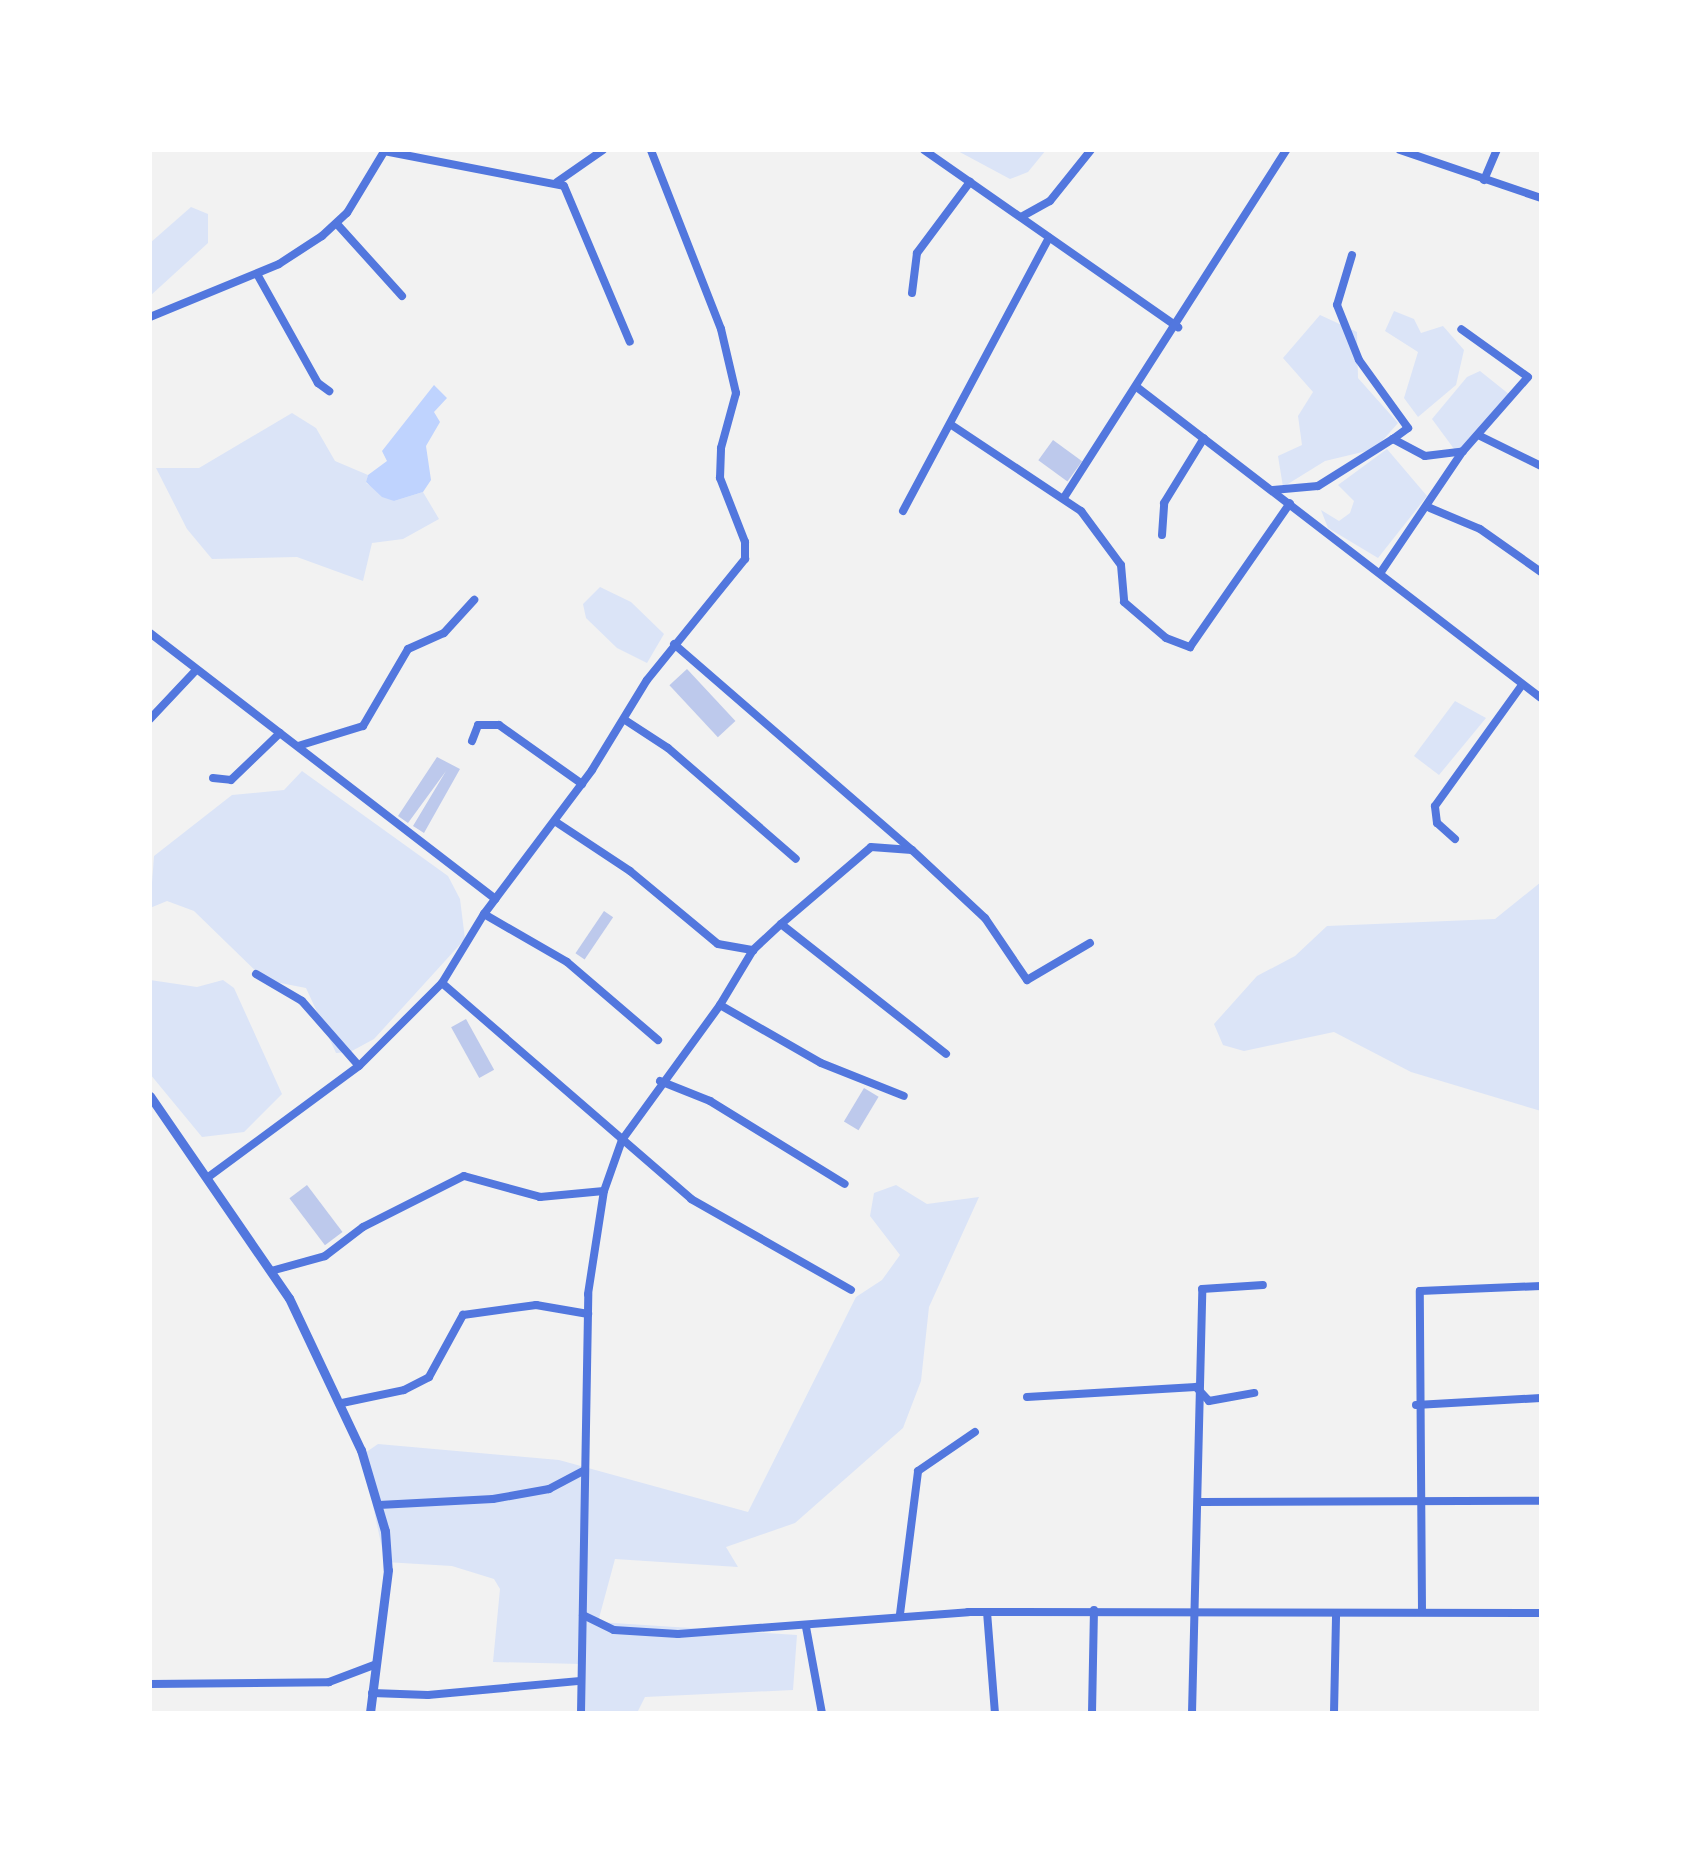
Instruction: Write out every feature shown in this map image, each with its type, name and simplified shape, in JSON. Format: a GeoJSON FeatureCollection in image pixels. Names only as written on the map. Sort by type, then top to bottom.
{"type":"FeatureCollection","features":[{"type":"Feature","properties":{"kind":"street"},"geometry":{"type":"LineString","coordinates":[[557,182],[602,150]]}},
{"type":"Feature","properties":{"kind":"street"},"geometry":{"type":"LineString","coordinates":[[207,1178],[359,1066],[442,984],[484,914],[556,822],[674,644],[748,552],[720,478],[720,448],[736,393],[722,328],[687,228],[651,150]]}},
{"type":"Feature","properties":{"kind":"street"},"geometry":{"type":"LineString","coordinates":[[924,150],[1178,327]]}},
{"type":"Feature","properties":{"kind":"street"},"geometry":{"type":"LineString","coordinates":[[1022,217],[1050,201],[1092,150]]}},
{"type":"Feature","properties":{"kind":"street"},"geometry":{"type":"LineString","coordinates":[[1400,150],[1541,198]]}},
{"type":"Feature","properties":{"kind":"street"},"geometry":{"type":"LineString","coordinates":[[1484,180],[1497,150]]}},
{"type":"Feature","properties":{"kind":"street"},"geometry":{"type":"LineString","coordinates":[[150,317],[257,274],[337,224],[384,151],[557,182],[570,194],[630,342]]}},
{"type":"Feature","properties":{"kind":"street"},"geometry":{"type":"LineString","coordinates":[[1065,496],[1178,327],[1282,152]]}},
{"type":"Feature","properties":{"kind":"street"},"geometry":{"type":"LineString","coordinates":[[912,294],[917,253],[970,182]]}},
{"type":"Feature","properties":{"kind":"street"},"geometry":{"type":"LineString","coordinates":[[337,224],[402,296]]}},
{"type":"Feature","properties":{"kind":"street"},"geometry":{"type":"LineString","coordinates":[[903,511],[952,426],[1049,237]]}},
{"type":"Feature","properties":{"kind":"street"},"geometry":{"type":"LineString","coordinates":[[1273,490],[1318,486],[1408,428],[1359,360],[1337,306],[1352,256]]}},
{"type":"Feature","properties":{"kind":"street"},"geometry":{"type":"LineString","coordinates":[[257,274],[318,383],[329,392]]}},
{"type":"Feature","properties":{"kind":"street"},"geometry":{"type":"LineString","coordinates":[[1380,572],[1430,508],[1463,451],[1528,378],[1461,330]]}},
{"type":"Feature","properties":{"kind":"street"},"geometry":{"type":"LineString","coordinates":[[1138,388],[1541,698]]}},
{"type":"Feature","properties":{"kind":"street"},"geometry":{"type":"LineString","coordinates":[[952,426],[1065,496],[1121,565],[1124,602],[1166,638],[1190,647],[1290,503]]}},
{"type":"Feature","properties":{"kind":"street"},"geometry":{"type":"LineString","coordinates":[[1478,435],[1541,466]]}},
{"type":"Feature","properties":{"kind":"street"},"geometry":{"type":"LineString","coordinates":[[1162,535],[1164,503],[1204,438]]}},
{"type":"Feature","properties":{"kind":"street"},"geometry":{"type":"LineString","coordinates":[[1393,438],[1425,456],[1463,451]]}},
{"type":"Feature","properties":{"kind":"street"},"geometry":{"type":"LineString","coordinates":[[1430,508],[1480,529],[1541,572]]}},
{"type":"Feature","properties":{"kind":"street"},"geometry":{"type":"LineString","coordinates":[[298,746],[362,726],[408,648],[444,632],[474,600]]}},
{"type":"Feature","properties":{"kind":"street"},"geometry":{"type":"LineString","coordinates":[[150,634],[495,900]]}},
{"type":"Feature","properties":{"kind":"street"},"geometry":{"type":"LineString","coordinates":[[674,644],[985,918],[1028,980],[1090,944]]}},
{"type":"Feature","properties":{"kind":"street"},"geometry":{"type":"LineString","coordinates":[[150,719],[195,671]]}},
{"type":"Feature","properties":{"kind":"street"},"geometry":{"type":"LineString","coordinates":[[1455,839],[1437,823],[1436,806],[1522,684]]}},
{"type":"Feature","properties":{"kind":"street"},"geometry":{"type":"LineString","coordinates":[[625,720],[668,748],[796,860]]}},
{"type":"Feature","properties":{"kind":"street"},"geometry":{"type":"LineString","coordinates":[[472,742],[478,726],[498,726],[582,784]]}},
{"type":"Feature","properties":{"kind":"street"},"geometry":{"type":"LineString","coordinates":[[213,778],[231,780],[280,733]]}},
{"type":"Feature","properties":{"kind":"street"},"geometry":{"type":"LineString","coordinates":[[556,822],[630,871],[718,944],[752,950]]}},
{"type":"Feature","properties":{"kind":"street"},"geometry":{"type":"LineString","coordinates":[[581,1713],[588,1314],[604,1192],[622,1140],[660,1081],[720,1005],[752,950],[871,848],[912,850]]}},
{"type":"Feature","properties":{"kind":"street"},"geometry":{"type":"LineString","coordinates":[[484,914],[567,962],[658,1040]]}},
{"type":"Feature","properties":{"kind":"street"},"geometry":{"type":"LineString","coordinates":[[781,924],[946,1054]]}},
{"type":"Feature","properties":{"kind":"street"},"geometry":{"type":"LineString","coordinates":[[256,974],[302,1001],[359,1066]]}},
{"type":"Feature","properties":{"kind":"street"},"geometry":{"type":"LineString","coordinates":[[442,984],[622,1140],[724,1222],[851,1290]]}},
{"type":"Feature","properties":{"kind":"street"},"geometry":{"type":"LineString","coordinates":[[720,1005],[821,1063],[904,1096]]}},
{"type":"Feature","properties":{"kind":"street"},"geometry":{"type":"LineString","coordinates":[[660,1081],[710,1102],[845,1184]]}},
{"type":"Feature","properties":{"kind":"street"},"geometry":{"type":"LineString","coordinates":[[150,1096],[316,1344],[379,1506],[388,1570],[370,1713]]}},
{"type":"Feature","properties":{"kind":"street"},"geometry":{"type":"LineString","coordinates":[[271,1272],[325,1256],[363,1227],[464,1176],[540,1197],[604,1192]]}},
{"type":"Feature","properties":{"kind":"street"},"geometry":{"type":"LineString","coordinates":[[1192,1713],[1200,1502],[1196,1387],[1202,1289],[1263,1286]]}},
{"type":"Feature","properties":{"kind":"street"},"geometry":{"type":"LineString","coordinates":[[1422,1611],[1422,1504],[1416,1405],[1420,1291],[1541,1286]]}},
{"type":"Feature","properties":{"kind":"street"},"geometry":{"type":"LineString","coordinates":[[342,1403],[404,1390],[436,1372],[463,1316],[536,1305],[588,1314]]}},
{"type":"Feature","properties":{"kind":"street"},"geometry":{"type":"LineString","coordinates":[[1027,1397],[1196,1387],[1210,1400],[1254,1392]]}},
{"type":"Feature","properties":{"kind":"street"},"geometry":{"type":"LineString","coordinates":[[1416,1405],[1541,1398]]}},
{"type":"Feature","properties":{"kind":"street"},"geometry":{"type":"LineString","coordinates":[[900,1614],[918,1471],[975,1432]]}},
{"type":"Feature","properties":{"kind":"street"},"geometry":{"type":"LineString","coordinates":[[379,1506],[493,1499],[549,1490],[584,1471]]}},
{"type":"Feature","properties":{"kind":"street"},"geometry":{"type":"LineString","coordinates":[[1200,1502],[1541,1501]]}},
{"type":"Feature","properties":{"kind":"street"},"geometry":{"type":"LineString","coordinates":[[583,1615],[614,1630],[678,1634],[806,1626],[900,1614],[1195,1608],[1336,1614],[1541,1613]]}},
{"type":"Feature","properties":{"kind":"street"},"geometry":{"type":"LineString","coordinates":[[1092,1713],[1094,1610]]}},
{"type":"Feature","properties":{"kind":"street"},"geometry":{"type":"LineString","coordinates":[[988,1612],[995,1713]]}},
{"type":"Feature","properties":{"kind":"street"},"geometry":{"type":"LineString","coordinates":[[1334,1713],[1336,1614]]}},
{"type":"Feature","properties":{"kind":"street"},"geometry":{"type":"LineString","coordinates":[[806,1626],[822,1713]]}},
{"type":"Feature","properties":{"kind":"street"},"geometry":{"type":"LineString","coordinates":[[150,1684],[329,1682],[374,1665]]}},
{"type":"Feature","properties":{"kind":"street"},"geometry":{"type":"LineString","coordinates":[[372,1693],[428,1695],[580,1681]]}},
{"type":"Feature","properties":{"kind":"shaded area"},"geometry":{"type":"Polygon","coordinates":[[[956,150],[1046,150],[1028,172],[1010,179],[956,150]]]}},
{"type":"Feature","properties":{"kind":"shaded area"},"geometry":{"type":"Polygon","coordinates":[[[191,207],[208,214],[208,243],[150,296],[150,243],[191,207]]]}},
{"type":"Feature","properties":{"kind":"shaded area"},"geometry":{"type":"Polygon","coordinates":[[[1394,311],[1414,319],[1421,333],[1443,326],[1464,350],[1456,385],[1418,417],[1404,398],[1418,352],[1385,331],[1394,311]]]}},
{"type":"Feature","properties":{"kind":"shaded area"},"geometry":{"type":"Polygon","coordinates":[[[1320,315],[1357,332],[1358,378],[1398,423],[1375,449],[1325,461],[1283,487],[1278,456],[1302,445],[1298,416],[1313,392],[1283,358],[1320,315]]]}},
{"type":"Feature","properties":{"kind":"shaded area"},"geometry":{"type":"Polygon","coordinates":[[[1480,371],[1510,395],[1457,453],[1432,419],[1467,377],[1480,371]]]}},
{"type":"Feature","properties":{"kind":"shaded area"},"geometry":{"type":"Polygon","coordinates":[[[292,413],[316,428],[335,461],[368,475],[366,483],[394,501],[423,492],[439,519],[403,539],[372,543],[363,581],[297,557],[212,559],[187,529],[156,468],[199,468],[292,413]]]}},
{"type":"Feature","properties":{"kind":"shaded area"},"geometry":{"type":"Polygon","coordinates":[[[1387,449],[1427,496],[1378,558],[1328,528],[1321,510],[1339,521],[1350,513],[1354,501],[1338,485],[1387,449]]]}},
{"type":"Feature","properties":{"kind":"shaded area"},"geometry":{"type":"Polygon","coordinates":[[[600,587],[631,602],[664,634],[647,663],[617,648],[586,618],[583,604],[600,587]]]}},
{"type":"Feature","properties":{"kind":"shaded area"},"geometry":{"type":"Polygon","coordinates":[[[1455,701],[1486,718],[1439,775],[1414,756],[1455,701]]]}},
{"type":"Feature","properties":{"kind":"shaded area"},"geometry":{"type":"Polygon","coordinates":[[[302,771],[448,876],[460,899],[465,939],[374,1039],[350,1052],[336,1053],[306,988],[265,980],[194,911],[167,901],[150,908],[154,856],[232,795],[284,790],[302,771]]]}},
{"type":"Feature","properties":{"kind":"shaded area"},"geometry":{"type":"Polygon","coordinates":[[[1541,882],[1541,1111],[1411,1072],[1334,1032],[1244,1051],[1223,1045],[1214,1024],[1257,976],[1295,956],[1327,926],[1495,919],[1541,882]]]}},
{"type":"Feature","properties":{"kind":"shaded area"},"geometry":{"type":"Polygon","coordinates":[[[150,980],[197,987],[223,980],[234,988],[282,1094],[244,1132],[202,1137],[150,1074],[150,980]]]}},
{"type":"Feature","properties":{"kind":"shaded area"},"geometry":{"type":"Polygon","coordinates":[[[896,1185],[927,1204],[979,1197],[929,1307],[921,1381],[903,1428],[795,1523],[726,1547],[738,1567],[615,1559],[598,1622],[797,1635],[793,1690],[645,1697],[637,1713],[582,1713],[581,1664],[493,1662],[500,1589],[494,1579],[452,1566],[385,1562],[362,1455],[378,1444],[559,1460],[748,1512],[856,1297],[882,1280],[900,1255],[870,1216],[874,1193],[896,1185]]]}},
{"type":"Feature","properties":{"kind":"water"},"geometry":{"type":"Polygon","coordinates":[[[434,385],[447,398],[434,412],[440,422],[426,446],[431,480],[423,492],[394,501],[382,497],[366,482],[368,475],[387,461],[382,451],[434,385]]]}},
{"type":"Feature","properties":{"kind":"building"},"geometry":{"type":"Polygon","coordinates":[[[1053,440],[1082,461],[1067,481],[1038,460],[1053,440]]]}},
{"type":"Feature","properties":{"kind":"building"},"geometry":{"type":"Polygon","coordinates":[[[687,669],[735,721],[718,737],[669,685],[687,669]]]}},
{"type":"Feature","properties":{"kind":"building"},"geometry":{"type":"Polygon","coordinates":[[[437,757],[460,769],[424,833],[413,826],[446,771],[408,823],[398,816],[437,757]]]}},
{"type":"Feature","properties":{"kind":"building"},"geometry":{"type":"Polygon","coordinates":[[[604,911],[613,917],[585,959],[575,953],[604,911]]]}},
{"type":"Feature","properties":{"kind":"building"},"geometry":{"type":"Polygon","coordinates":[[[466,1019],[494,1070],[479,1078],[451,1027],[466,1019]]]}},
{"type":"Feature","properties":{"kind":"building"},"geometry":{"type":"Polygon","coordinates":[[[864,1088],[879,1097],[858,1130],[844,1121],[864,1088]]]}},
{"type":"Feature","properties":{"kind":"building"},"geometry":{"type":"Polygon","coordinates":[[[307,1185],[343,1232],[325,1245],[289,1198],[307,1185]]]}}]}
